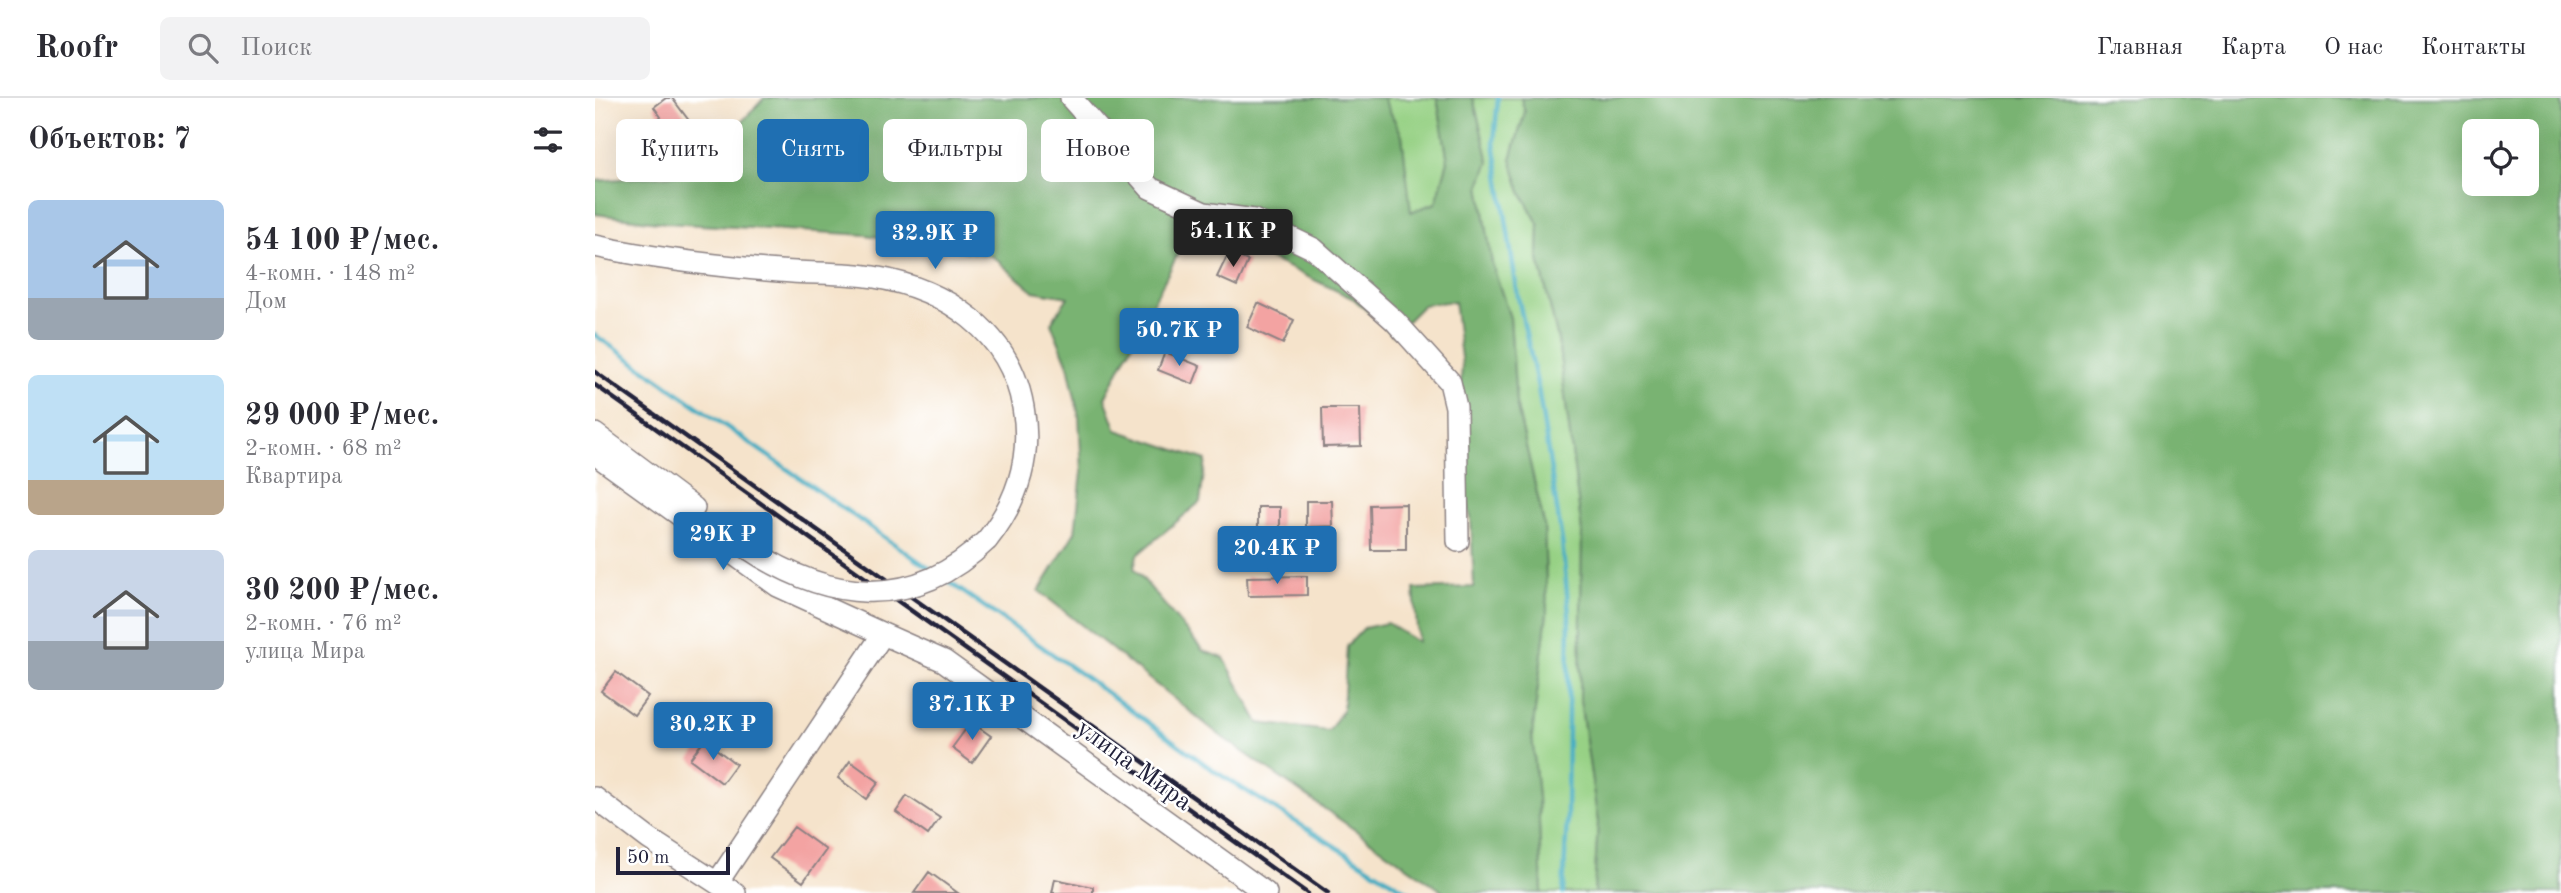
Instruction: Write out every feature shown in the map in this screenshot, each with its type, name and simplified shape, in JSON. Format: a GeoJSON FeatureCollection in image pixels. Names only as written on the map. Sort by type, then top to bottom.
{"type":"FeatureCollection","features":[{"type":"Feature","properties":{"kind":"street"},"geometry":{"type":"LineString","coordinates":[[1071,98],[1150,188],[1204,213],[1254,220],[1314,249],[1395,321],[1451,382],[1455,407],[1458,541]]}},
{"type":"Feature","properties":{"kind":"street"},"geometry":{"type":"LineString","coordinates":[[595,246],[641,256],[781,272],[874,277],[926,290],[959,308],[987,333],[1009,364],[1017,382],[1025,418],[1025,456],[1016,492],[999,525],[987,540],[959,565],[934,579],[907,588],[870,592],[842,590],[814,582],[774,565],[743,545],[595,434]]}},
{"type":"Feature","properties":{"kind":"street","name":"улица Мира"},"geometry":{"type":"LineString","coordinates":[[595,454],[778,586],[944,661],[1266,893]]}},
{"type":"Feature","properties":{"kind":"street"},"geometry":{"type":"LineString","coordinates":[[595,798],[649,839],[726,888],[883,634]]}},
{"type":"Feature","properties":{"kind":"green space"},"geometry":{"type":"Polygon","coordinates":[[[764,98],[1383,98],[1402,135],[1411,212],[1436,203],[1448,161],[1437,98],[1473,98],[1489,162],[1480,185],[1492,264],[1510,318],[1516,403],[1544,524],[1547,613],[1532,735],[1542,893],[1445,893],[1222,737],[1039,591],[1075,532],[1082,472],[1079,417],[1068,365],[1051,323],[1068,297],[1033,291],[992,256],[866,235],[666,223],[595,214],[595,181],[743,182],[743,121],[764,98]],[[1194,222],[1105,398],[1117,430],[1206,460],[1200,502],[1137,555],[1134,568],[1203,651],[1224,658],[1259,723],[1329,731],[1343,709],[1347,646],[1364,628],[1387,623],[1418,642],[1414,589],[1474,587],[1471,519],[1461,477],[1459,410],[1462,366],[1454,301],[1423,305],[1393,335],[1354,299],[1194,222]]]}},
{"type":"Feature","properties":{"kind":"green space"},"geometry":{"type":"Polygon","coordinates":[[[1383,98],[1437,98],[1448,161],[1436,203],[1410,212],[1402,135],[1383,98]]]}},
{"type":"Feature","properties":{"kind":"green space"},"geometry":{"type":"Polygon","coordinates":[[[1473,98],[1521,98],[1525,112],[1511,159],[1521,192],[1539,225],[1538,255],[1558,340],[1582,532],[1580,700],[1598,822],[1594,893],[1542,893],[1532,735],[1547,613],[1544,524],[1516,403],[1510,318],[1492,264],[1480,185],[1489,162],[1473,98]]]}},
{"type":"Feature","properties":{"kind":"green space"},"geometry":{"type":"Polygon","coordinates":[[[1521,98],[2561,98],[2561,893],[1594,893],[1598,822],[1580,700],[1582,532],[1558,340],[1538,255],[1539,225],[1521,192],[1511,159],[1525,112],[1521,98]]]}},
{"type":"Feature","properties":{"kind":"building"},"geometry":{"type":"Polygon","coordinates":[[[666,98],[672,98],[688,119],[658,119],[661,117],[654,107],[666,98]]]}},
{"type":"Feature","properties":{"kind":"building"},"geometry":{"type":"Polygon","coordinates":[[[1229,252],[1248,261],[1237,286],[1217,277],[1229,252]]]}},
{"type":"Feature","properties":{"kind":"building"},"geometry":{"type":"Polygon","coordinates":[[[1258,303],[1294,320],[1283,344],[1247,327],[1258,303]]]}},
{"type":"Feature","properties":{"kind":"building"},"geometry":{"type":"Polygon","coordinates":[[[1165,352],[1200,366],[1193,384],[1158,370],[1165,352]]]}},
{"type":"Feature","properties":{"kind":"building"},"geometry":{"type":"Polygon","coordinates":[[[1322,408],[1360,408],[1361,446],[1323,447],[1322,408]]]}},
{"type":"Feature","properties":{"kind":"building"},"geometry":{"type":"Polygon","coordinates":[[[1306,501],[1332,501],[1333,526],[1306,527],[1306,501]]]}},
{"type":"Feature","properties":{"kind":"building"},"geometry":{"type":"Polygon","coordinates":[[[1406,504],[1406,550],[1371,550],[1370,505],[1406,504]]]}},
{"type":"Feature","properties":{"kind":"building"},"geometry":{"type":"Polygon","coordinates":[[[1258,507],[1280,507],[1280,528],[1258,529],[1258,507]]]}},
{"type":"Feature","properties":{"kind":"building"},"geometry":{"type":"Polygon","coordinates":[[[1307,576],[1307,595],[1248,596],[1247,577],[1307,576]]]}},
{"type":"Feature","properties":{"kind":"building"},"geometry":{"type":"Polygon","coordinates":[[[616,672],[648,696],[634,715],[601,691],[616,672]]]}},
{"type":"Feature","properties":{"kind":"building"},"geometry":{"type":"Polygon","coordinates":[[[971,722],[991,736],[972,763],[952,748],[971,722]]]}},
{"type":"Feature","properties":{"kind":"building"},"geometry":{"type":"Polygon","coordinates":[[[704,740],[736,764],[722,783],[690,759],[704,740]]]}},
{"type":"Feature","properties":{"kind":"building"},"geometry":{"type":"Polygon","coordinates":[[[850,761],[879,782],[866,799],[838,778],[850,761]]]}},
{"type":"Feature","properties":{"kind":"building"},"geometry":{"type":"Polygon","coordinates":[[[907,796],[940,818],[928,835],[896,812],[907,796]]]}},
{"type":"Feature","properties":{"kind":"building"},"geometry":{"type":"Polygon","coordinates":[[[794,827],[826,850],[803,882],[770,858],[794,827]]]}},
{"type":"Feature","properties":{"kind":"building"},"geometry":{"type":"Polygon","coordinates":[[[929,872],[958,893],[914,893],[929,872]]]}},
{"type":"Feature","properties":{"kind":"building"},"geometry":{"type":"Polygon","coordinates":[[[1055,879],[1093,887],[1093,893],[1052,893],[1055,879]]]}},
{"type":"Feature","properties":{"kind":"waterway"},"geometry":{"type":"LineString","coordinates":[[1498,98],[1494,142],[1518,297],[1538,388],[1562,541],[1569,614],[1567,819],[1563,893]]}},
{"type":"Feature","properties":{"kind":"waterway"},"geometry":{"type":"LineString","coordinates":[[595,335],[933,571]]}},
{"type":"Feature","properties":{"kind":"waterway"},"geometry":{"type":"LineString","coordinates":[[946,580],[1216,772],[1410,893]]}},
{"type":"Feature","properties":{"kind":"railway"},"geometry":{"type":"LineString","coordinates":[[595,372],[1328,893]]}},
{"type":"Feature","properties":{"kind":"railway"},"geometry":{"type":"LineString","coordinates":[[595,385],[1307,893]]}}]}
